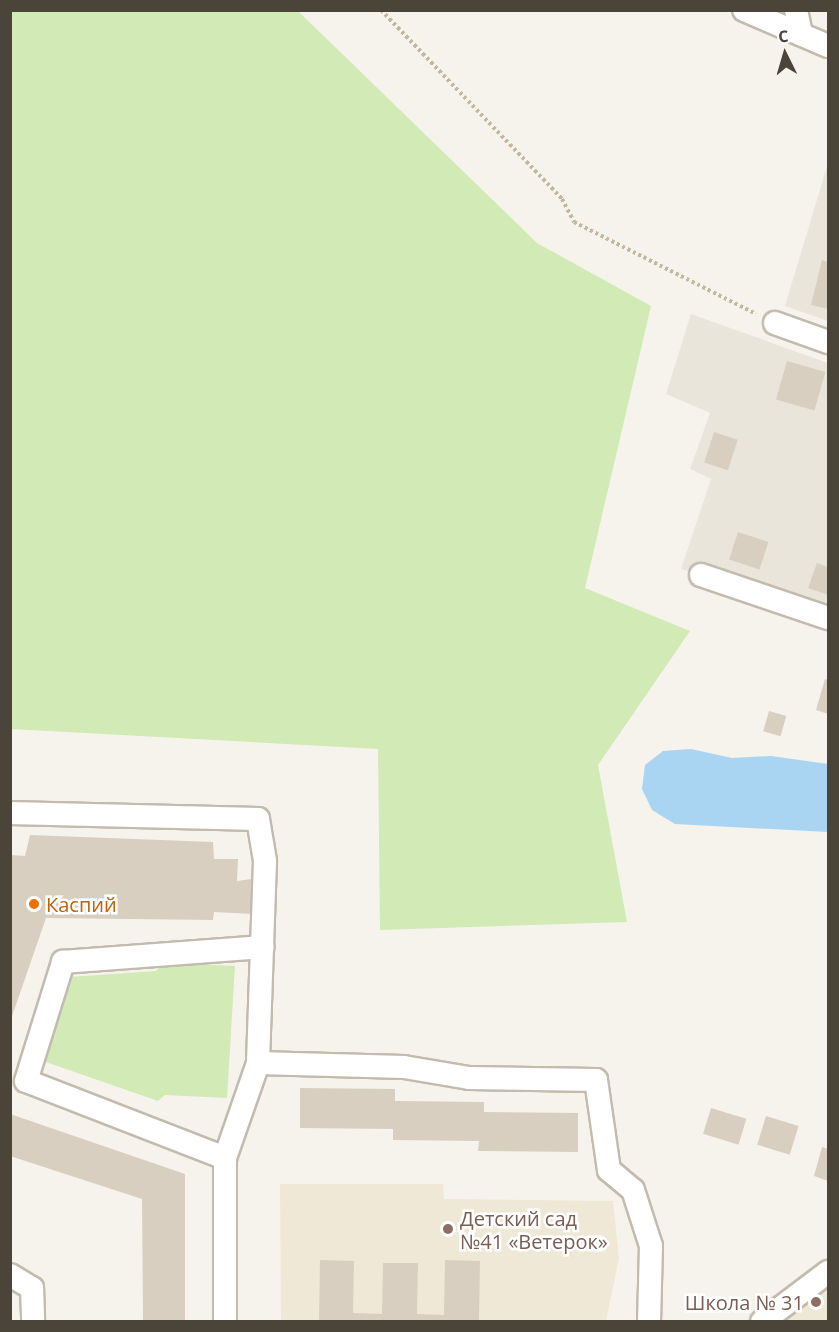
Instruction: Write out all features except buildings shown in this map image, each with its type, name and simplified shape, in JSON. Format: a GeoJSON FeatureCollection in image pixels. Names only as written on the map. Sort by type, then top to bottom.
{"type":"FeatureCollection","features":[{"type":"Feature","properties":{"kind":"street"},"geometry":{"type":"LineString","coordinates":[[744,10],[828,46]]}},
{"type":"Feature","properties":{"kind":"street"},"geometry":{"type":"LineString","coordinates":[[796,10],[801,34]]}},
{"type":"Feature","properties":{"kind":"street"},"geometry":{"type":"LineString","coordinates":[[775,323],[828,342]]}},
{"type":"Feature","properties":{"kind":"street"},"geometry":{"type":"LineString","coordinates":[[700,575],[828,618]]}},
{"type":"Feature","properties":{"kind":"street"},"geometry":{"type":"LineString","coordinates":[[10,813],[258,819],[265,861],[258,1063],[225,1158],[225,1322]]}},
{"type":"Feature","properties":{"kind":"street"},"geometry":{"type":"LineString","coordinates":[[225,1158],[26,1081],[63,962],[262,947]]}},
{"type":"Feature","properties":{"kind":"street"},"geometry":{"type":"LineString","coordinates":[[258,1063],[404,1067],[469,1078],[596,1080],[609,1170],[633,1190],[651,1246],[649,1322]]}},
{"type":"Feature","properties":{"kind":"street"},"geometry":{"type":"LineString","coordinates":[[762,1322],[828,1272]]}},
{"type":"Feature","properties":{"kind":"street"},"geometry":{"type":"LineString","coordinates":[[10,1275],[32,1288],[33,1322]]}},
{"type":"Feature","properties":{"kind":"path"},"geometry":{"type":"LineString","coordinates":[[381,10],[562,199],[574,222],[775,323]]}},
{"type":"Feature","properties":{"kind":"shaded area"},"geometry":{"type":"Polygon","coordinates":[[[828,163],[828,321],[785,306],[828,163]]]}},
{"type":"Feature","properties":{"kind":"shaded area"},"geometry":{"type":"Polygon","coordinates":[[[691,314],[828,363],[828,615],[681,569],[711,479],[690,469],[710,413],[666,394],[691,314]]]}},
{"type":"Feature","properties":{"kind":"shaded area","name":"Детский сад №41 «Ветерок»"},"geometry":{"type":"Polygon","coordinates":[[[280,1184],[443,1184],[444,1199],[613,1201],[619,1258],[606,1321],[281,1321],[280,1184]]]}},
{"type":"Feature","properties":{"kind":"shaded area","name":"Школа № 31"},"geometry":{"type":"Polygon","coordinates":[[[828,1283],[828,1321],[777,1321],[828,1283]]]}},
{"type":"Feature","properties":{"kind":"green space"},"geometry":{"type":"Polygon","coordinates":[[[10,11],[298,11],[537,243],[651,306],[585,588],[690,631],[598,765],[627,922],[380,930],[378,749],[11,729],[10,11]]]}},
{"type":"Feature","properties":{"kind":"green space"},"geometry":{"type":"Polygon","coordinates":[[[162,964],[235,966],[227,1098],[165,1095],[158,1101],[46,1062],[69,977],[156,971],[162,964]]]}},
{"type":"Feature","properties":{"kind":"water"},"geometry":{"type":"Polygon","coordinates":[[[691,749],[732,758],[771,756],[828,764],[828,832],[675,824],[652,810],[642,789],[645,765],[663,751],[691,749]]]}},
{"type":"Feature","properties":{"kind":"place","name":"Каспий"},"geometry":{"type":"Point","coordinates":[34,904]}},
{"type":"Feature","properties":{"kind":"place","name":"Детский сад №41 «Ветерок»"},"geometry":{"type":"Point","coordinates":[448,1229]}},
{"type":"Feature","properties":{"kind":"place","name":"Школа № 31"},"geometry":{"type":"Point","coordinates":[816,1302]}}]}
